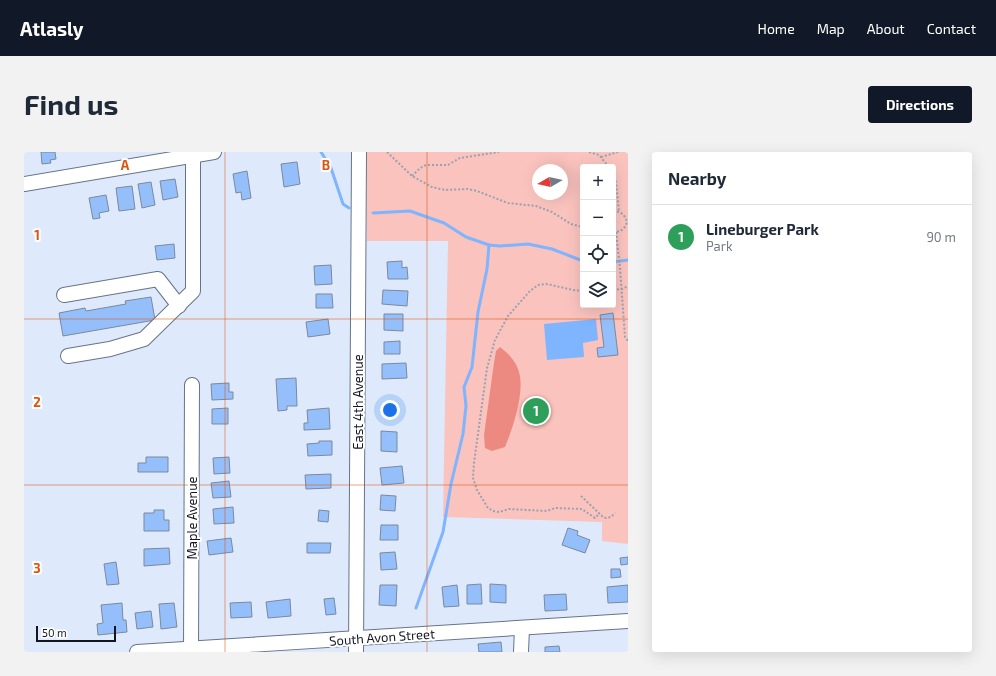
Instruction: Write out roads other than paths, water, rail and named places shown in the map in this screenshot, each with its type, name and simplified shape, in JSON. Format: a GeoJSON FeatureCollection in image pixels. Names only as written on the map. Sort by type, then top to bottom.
{"type":"FeatureCollection","features":[{"type":"Feature","properties":{"kind":"street"},"geometry":{"type":"LineString","coordinates":[[24,184],[193,154],[214,152]]}},
{"type":"Feature","properties":{"kind":"street","name":"East 4th Avenue"},"geometry":{"type":"LineString","coordinates":[[356,645],[359,152]]}},
{"type":"Feature","properties":{"kind":"street"},"geometry":{"type":"LineString","coordinates":[[68,356],[110,349],[144,339],[193,291],[193,154]]}},
{"type":"Feature","properties":{"kind":"street"},"geometry":{"type":"LineString","coordinates":[[64,295],[158,279],[179,306]]}},
{"type":"Feature","properties":{"kind":"street","name":"Maple Avenue"},"geometry":{"type":"LineString","coordinates":[[191,650],[192,385]]}},
{"type":"Feature","properties":{"kind":"street","name":"South Avon Street"},"geometry":{"type":"LineString","coordinates":[[137,652],[356,645],[522,628],[628,621]]}},
{"type":"Feature","properties":{"kind":"street"},"geometry":{"type":"LineString","coordinates":[[521,652],[522,628]]}},
{"type":"Feature","properties":{"kind":"water"},"geometry":{"type":"Polygon","coordinates":[[[596,319],[598,340],[583,343],[584,357],[547,360],[544,324],[596,319]]]}},
{"type":"Feature","properties":{"kind":"waterway"},"geometry":{"type":"LineString","coordinates":[[321,152],[331,168],[343,204],[349,208]]}},
{"type":"Feature","properties":{"kind":"waterway"},"geometry":{"type":"LineString","coordinates":[[373,213],[410,211],[444,223],[466,237],[489,245],[500,246],[528,244],[552,249],[580,260]]}},
{"type":"Feature","properties":{"kind":"waterway"},"geometry":{"type":"LineString","coordinates":[[416,608],[443,532],[451,484],[463,434],[466,406],[464,387],[472,367],[478,312],[487,269],[489,245]]}},
{"type":"Feature","properties":{"kind":"waterway"},"geometry":{"type":"LineString","coordinates":[[616,262],[628,260]]}},
{"type":"Feature","properties":{"kind":"place","name":"Lineburger Park"},"geometry":{"type":"Point","coordinates":[536,411]}}]}
